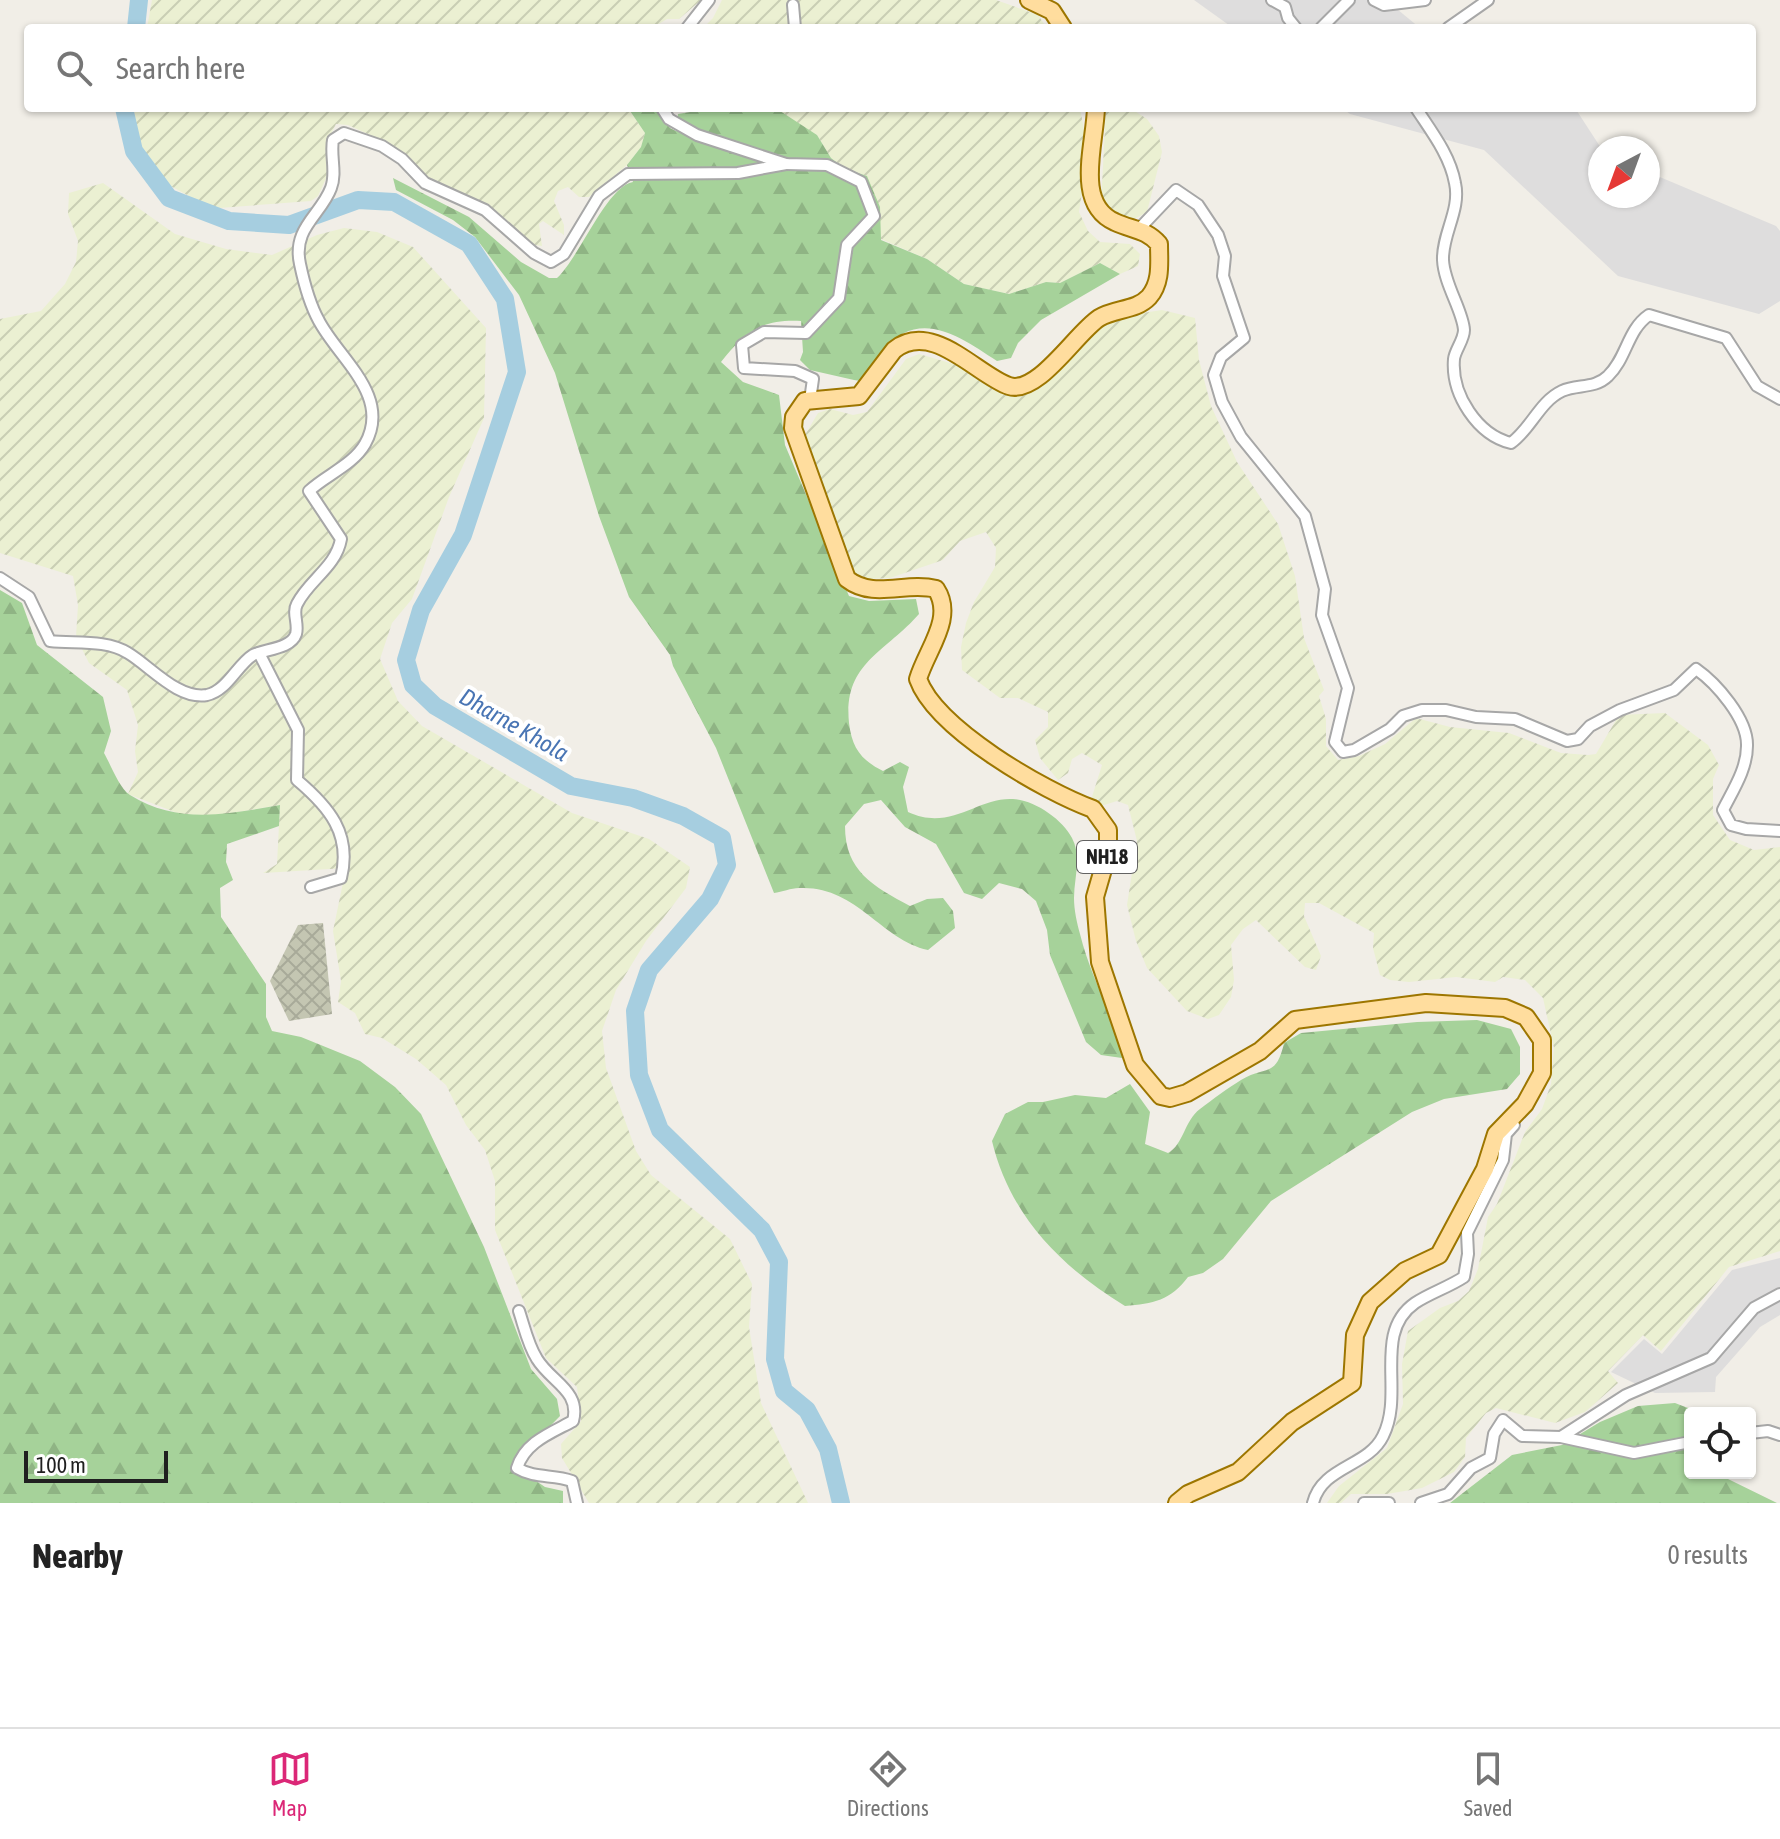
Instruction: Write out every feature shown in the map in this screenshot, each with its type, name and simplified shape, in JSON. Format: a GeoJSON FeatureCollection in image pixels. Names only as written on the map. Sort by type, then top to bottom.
{"type":"FeatureCollection","features":[{"type":"Feature","properties":{"kind":"main road"},"geometry":{"type":"LineString","coordinates":[[1029,0],[1052,11],[1060,24]]}},
{"type":"Feature","properties":{"kind":"main road"},"geometry":{"type":"LineString","coordinates":[[810,400],[859,396],[894,350],[901,344],[918,341],[963,356],[1008,386],[1036,379],[1094,322],[1106,314],[1136,307],[1149,297],[1159,278],[1159,244],[1139,229],[1101,216],[1092,201],[1096,112]]}},
{"type":"Feature","properties":{"kind":"main road","name":"NH18"},"geometry":{"type":"LineString","coordinates":[[810,400],[800,406],[793,428],[847,579],[867,590],[924,585],[936,589],[944,601],[944,620],[918,679],[923,693],[973,739],[1021,775],[1093,809],[1108,830],[1108,852],[1095,897],[1100,962],[1135,1065],[1155,1091],[1170,1098],[1187,1093],[1260,1051],[1295,1020],[1426,1003],[1505,1008],[1526,1017],[1542,1040],[1542,1073],[1525,1104],[1496,1134],[1485,1169],[1439,1255],[1405,1271],[1370,1302],[1355,1335],[1352,1383],[1292,1422],[1238,1472],[1188,1494],[1177,1503]]}},
{"type":"Feature","properties":{"kind":"street"},"geometry":{"type":"LineString","coordinates":[[690,24],[709,0]]}},
{"type":"Feature","properties":{"kind":"street"},"geometry":{"type":"LineString","coordinates":[[1272,0],[1285,7],[1293,24]]}},
{"type":"Feature","properties":{"kind":"street"},"geometry":{"type":"LineString","coordinates":[[1325,24],[1349,0]]}},
{"type":"Feature","properties":{"kind":"street"},"geometry":{"type":"LineString","coordinates":[[1374,0],[1384,5],[1425,0]]}},
{"type":"Feature","properties":{"kind":"street"},"geometry":{"type":"LineString","coordinates":[[1454,24],[1488,0]]}},
{"type":"Feature","properties":{"kind":"street"},"geometry":{"type":"LineString","coordinates":[[793,5],[795,24]]}},
{"type":"Feature","properties":{"kind":"street"},"geometry":{"type":"LineString","coordinates":[[665,112],[669,119],[697,135],[786,164]]}},
{"type":"Feature","properties":{"kind":"street"},"geometry":{"type":"LineString","coordinates":[[1419,112],[1443,148],[1455,182],[1456,203],[1443,259],[1464,331],[1454,358],[1457,379],[1462,399],[1477,424],[1494,439],[1511,443],[1525,433],[1534,415],[1563,390],[1589,386],[1608,377],[1638,323],[1649,315],[1726,338],[1757,386],[1780,399]]}},
{"type":"Feature","properties":{"kind":"street"},"geometry":{"type":"LineString","coordinates":[[0,578],[29,597],[50,641],[81,642],[125,650],[147,669],[191,694],[208,695],[220,689],[252,656],[289,643],[296,634],[295,608],[306,589],[328,567],[341,539],[309,491],[340,469],[365,444],[373,409],[362,381],[320,324],[309,301],[300,263],[299,243],[311,217],[331,189],[333,140],[344,133],[382,146],[402,159],[425,183],[485,210],[534,253],[551,262],[564,254],[599,196],[628,174],[738,173],[786,164],[827,165],[861,182],[874,216],[847,245],[839,298],[806,333],[764,332],[742,345],[744,368],[795,371],[813,379],[810,400]]}},
{"type":"Feature","properties":{"kind":"street"},"geometry":{"type":"LineString","coordinates":[[1139,229],[1176,190],[1198,205],[1218,235],[1225,256],[1223,276],[1244,338],[1221,357],[1214,375],[1222,402],[1241,437],[1305,516],[1325,589],[1322,615],[1348,688],[1335,742],[1343,752],[1354,750],[1390,729],[1403,716],[1422,710],[1515,719],[1567,741],[1578,739],[1590,726],[1620,710],[1674,690],[1696,669],[1714,682],[1728,700],[1748,742],[1743,768],[1723,810],[1731,825],[1780,831]]}},
{"type":"Feature","properties":{"kind":"street"},"geometry":{"type":"LineString","coordinates":[[259,653],[298,730],[297,780],[324,805],[344,841],[346,859],[341,878],[311,887]]}},
{"type":"Feature","properties":{"kind":"street"},"geometry":{"type":"LineString","coordinates":[[1313,1503],[1330,1476],[1360,1459],[1382,1439],[1392,1412],[1394,1371],[1390,1344],[1398,1320],[1416,1303],[1464,1277],[1467,1233],[1503,1160],[1506,1134],[1526,1109],[1525,1104]]}},
{"type":"Feature","properties":{"kind":"street"},"geometry":{"type":"LineString","coordinates":[[1561,1437],[1626,1395],[1711,1358],[1754,1308],[1780,1294]]}},
{"type":"Feature","properties":{"kind":"street"},"geometry":{"type":"LineString","coordinates":[[519,1311],[536,1358],[570,1392],[577,1408],[573,1421],[535,1442],[521,1456],[517,1468],[527,1474],[554,1474],[572,1481],[577,1503]]}},
{"type":"Feature","properties":{"kind":"street"},"geometry":{"type":"LineString","coordinates":[[1421,1503],[1448,1494],[1471,1468],[1490,1458],[1494,1434],[1503,1420],[1522,1436],[1561,1437],[1634,1453],[1684,1443]]}},
{"type":"Feature","properties":{"kind":"street"},"geometry":{"type":"LineString","coordinates":[[1756,1432],[1768,1431],[1780,1435]]}},
{"type":"Feature","properties":{"kind":"street"},"geometry":{"type":"LineString","coordinates":[[1364,1503],[1389,1503]]}},
{"type":"Feature","properties":{"kind":"shaded area"},"geometry":{"type":"Polygon","coordinates":[[[152,0],[701,0],[679,19],[667,19],[659,24],[148,24],[152,0]]]}},
{"type":"Feature","properties":{"kind":"shaded area"},"geometry":{"type":"Polygon","coordinates":[[[722,0],[996,0],[1038,15],[1044,24],[707,24],[722,0]]]}},
{"type":"Feature","properties":{"kind":"shaded area"},"geometry":{"type":"Polygon","coordinates":[[[1194,0],[1386,0],[1415,24],[1227,24],[1194,0]]]}},
{"type":"Feature","properties":{"kind":"shaded area"},"geometry":{"type":"Polygon","coordinates":[[[134,112],[631,112],[645,133],[641,147],[627,165],[589,197],[579,197],[568,187],[558,191],[554,201],[564,225],[564,235],[543,221],[539,224],[542,246],[535,245],[483,203],[465,198],[423,175],[392,145],[348,125],[336,124],[326,144],[328,174],[318,196],[311,201],[219,208],[200,202],[167,184],[136,137],[134,112]]]}},
{"type":"Feature","properties":{"kind":"shaded area"},"geometry":{"type":"Polygon","coordinates":[[[779,112],[1081,112],[1088,152],[1079,212],[1088,231],[1100,242],[1130,244],[1140,254],[1138,266],[1120,274],[1100,263],[1060,283],[1046,282],[1009,294],[964,284],[927,259],[881,239],[867,176],[844,168],[831,158],[817,135],[779,112]]]}},
{"type":"Feature","properties":{"kind":"shaded area"},"geometry":{"type":"Polygon","coordinates":[[[1106,112],[1136,112],[1147,119],[1159,136],[1162,152],[1147,212],[1131,221],[1101,204],[1106,112]]]}},
{"type":"Feature","properties":{"kind":"shaded area"},"geometry":{"type":"Polygon","coordinates":[[[1347,112],[1578,112],[1593,136],[1588,136],[1588,208],[1660,208],[1660,177],[1776,226],[1780,231],[1780,301],[1759,314],[1618,276],[1484,150],[1347,112]]]}},
{"type":"Feature","properties":{"kind":"shaded area"},"geometry":{"type":"Polygon","coordinates":[[[103,183],[175,234],[226,249],[272,255],[317,235],[344,228],[377,232],[413,247],[486,328],[484,418],[449,497],[412,599],[392,623],[380,659],[398,701],[422,726],[572,813],[649,839],[690,867],[686,888],[646,941],[616,990],[602,1031],[606,1068],[636,1151],[651,1175],[730,1239],[752,1284],[749,1327],[761,1403],[808,1503],[589,1503],[562,1458],[561,1444],[581,1421],[577,1387],[546,1358],[495,1230],[495,1181],[485,1150],[466,1125],[446,1085],[416,1059],[382,1038],[365,1034],[355,1013],[338,1002],[341,981],[333,931],[346,868],[263,873],[277,864],[280,805],[213,816],[180,814],[128,794],[138,772],[135,751],[138,725],[127,690],[89,663],[76,637],[78,605],[73,576],[0,553],[0,319],[41,311],[65,284],[76,262],[78,241],[68,214],[69,193],[103,183]]]}},
{"type":"Feature","properties":{"kind":"shaded area"},"geometry":{"type":"Polygon","coordinates":[[[1162,310],[1195,318],[1199,360],[1211,406],[1237,462],[1278,524],[1295,576],[1304,638],[1324,690],[1319,696],[1326,719],[1326,746],[1338,760],[1359,756],[1385,744],[1416,718],[1450,727],[1509,733],[1561,753],[1596,754],[1619,715],[1665,713],[1708,745],[1719,765],[1713,779],[1713,815],[1730,840],[1754,850],[1780,847],[1780,1251],[1729,1267],[1661,1351],[1643,1335],[1608,1371],[1618,1383],[1585,1412],[1555,1423],[1496,1408],[1486,1413],[1466,1438],[1465,1457],[1454,1472],[1422,1488],[1387,1494],[1351,1494],[1341,1503],[1327,1503],[1339,1486],[1387,1448],[1403,1404],[1402,1364],[1408,1331],[1469,1291],[1478,1269],[1488,1217],[1497,1204],[1525,1132],[1542,1109],[1551,1084],[1554,1048],[1543,998],[1525,980],[1503,977],[1495,982],[1456,977],[1409,982],[1390,980],[1380,975],[1373,948],[1374,933],[1319,903],[1305,903],[1304,916],[1321,956],[1316,970],[1305,967],[1256,920],[1243,929],[1231,945],[1234,980],[1231,997],[1219,1015],[1208,1019],[1187,1011],[1147,968],[1136,941],[1127,905],[1137,841],[1128,805],[1117,801],[1101,806],[1091,800],[1102,765],[1082,753],[1072,759],[1068,773],[1058,780],[1040,758],[1035,740],[1048,727],[1048,712],[1018,698],[1000,698],[962,670],[961,647],[966,623],[974,602],[995,567],[996,548],[986,532],[960,541],[943,560],[890,578],[870,579],[853,573],[805,435],[818,413],[830,409],[853,415],[867,412],[906,359],[919,354],[957,365],[1002,392],[1026,388],[1110,318],[1162,310]]]}},
{"type":"Feature","properties":{"kind":"shaded area"},"geometry":{"type":"Polygon","coordinates":[[[323,923],[332,1014],[289,1021],[270,981],[298,925],[323,923]]]}},
{"type":"Feature","properties":{"kind":"shaded area"},"geometry":{"type":"Polygon","coordinates":[[[1780,1258],[1780,1315],[1760,1327],[1716,1377],[1715,1392],[1655,1393],[1611,1372],[1644,1339],[1662,1354],[1732,1270],[1780,1258]]]}},
{"type":"Feature","properties":{"kind":"green space"},"geometry":{"type":"Polygon","coordinates":[[[631,112],[659,112],[670,128],[676,131],[678,114],[782,112],[817,135],[831,158],[844,168],[867,176],[880,207],[881,240],[927,259],[964,284],[1009,294],[1046,282],[1060,283],[1100,263],[1120,274],[1041,320],[1018,343],[1011,358],[997,361],[954,335],[939,330],[910,330],[882,351],[860,381],[810,370],[800,360],[803,352],[801,321],[787,321],[765,325],[746,335],[721,362],[743,382],[779,395],[785,445],[849,596],[869,601],[916,599],[919,614],[869,661],[853,686],[849,723],[855,746],[863,758],[883,771],[900,762],[909,767],[903,787],[908,812],[937,818],[987,803],[1013,799],[1039,807],[1062,824],[1072,838],[1077,853],[1074,903],[1085,950],[1129,1059],[1101,1055],[1086,1042],[1050,955],[1047,930],[1036,901],[1022,889],[999,883],[982,899],[964,893],[936,844],[905,827],[881,800],[864,804],[845,826],[846,842],[856,866],[873,884],[910,906],[927,899],[943,898],[953,911],[955,928],[928,950],[911,944],[836,895],[819,889],[799,888],[774,893],[716,748],[670,655],[629,597],[599,516],[555,373],[519,295],[475,237],[453,220],[396,190],[393,178],[469,217],[521,262],[549,278],[557,278],[613,196],[623,186],[633,182],[627,165],[641,147],[645,133],[631,112]]]}},
{"type":"Feature","properties":{"kind":"green space"},"geometry":{"type":"Polygon","coordinates":[[[0,590],[22,603],[37,645],[103,697],[111,731],[104,753],[126,792],[148,804],[185,814],[223,814],[280,805],[279,826],[227,844],[226,862],[233,880],[220,888],[221,917],[266,984],[266,1017],[272,1031],[301,1037],[360,1061],[395,1087],[421,1114],[484,1247],[531,1369],[557,1399],[560,1416],[521,1456],[517,1468],[545,1487],[563,1491],[563,1503],[0,1503],[0,590]]]}},
{"type":"Feature","properties":{"kind":"green space"},"geometry":{"type":"Polygon","coordinates":[[[1477,1020],[1511,1029],[1520,1047],[1520,1074],[1507,1089],[1444,1099],[1412,1112],[1271,1201],[1223,1259],[1203,1273],[1188,1277],[1168,1296],[1153,1302],[1125,1306],[1080,1274],[1041,1237],[1011,1193],[992,1141],[1005,1114],[1028,1102],[1075,1095],[1106,1098],[1130,1084],[1150,1112],[1145,1144],[1168,1153],[1178,1144],[1190,1120],[1200,1109],[1241,1080],[1273,1067],[1284,1043],[1301,1033],[1417,1022],[1477,1020]]]}},
{"type":"Feature","properties":{"kind":"green space"},"geometry":{"type":"Polygon","coordinates":[[[1675,1403],[1685,1407],[1684,1479],[1728,1479],[1777,1503],[1450,1503],[1512,1455],[1562,1445],[1600,1422],[1638,1406],[1675,1403]]]}},
{"type":"Feature","properties":{"kind":"waterway","name":"Dharne Khola"},"geometry":{"type":"LineString","coordinates":[[136,24],[139,0]]}},
{"type":"Feature","properties":{"kind":"waterway","name":"Dharne Khola"},"geometry":{"type":"LineString","coordinates":[[125,112],[134,151],[169,198],[229,221],[289,225],[358,200],[394,202],[469,244],[505,299],[517,372],[463,535],[421,610],[406,660],[413,685],[435,706],[571,786],[633,798],[683,816],[722,838],[727,865],[710,899],[649,970],[635,1011],[639,1075],[660,1130],[762,1230],[779,1262],[775,1359],[784,1391],[807,1410],[828,1449],[841,1503]]}}]}
